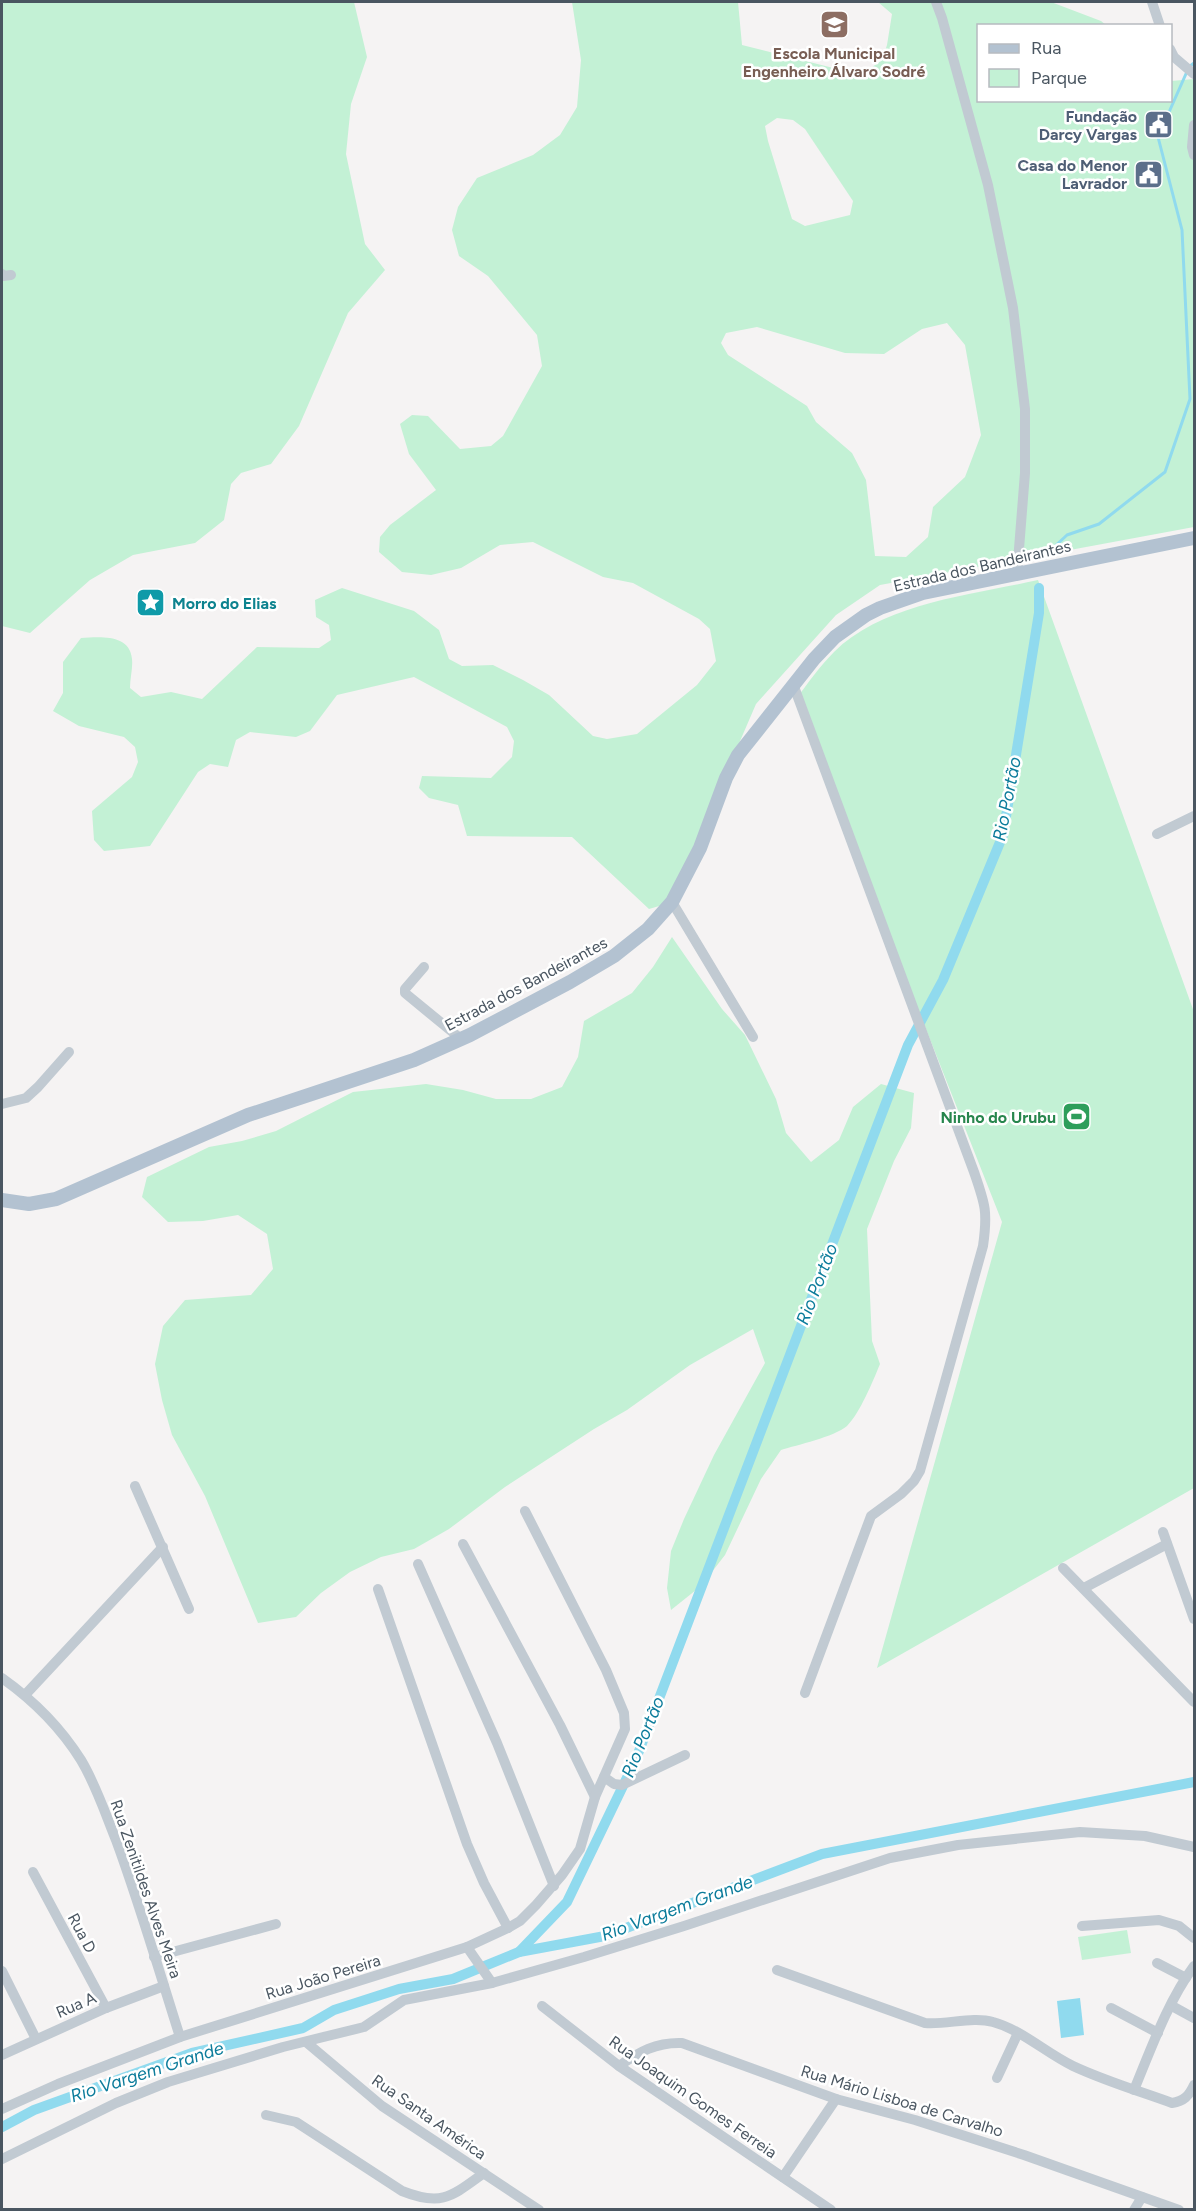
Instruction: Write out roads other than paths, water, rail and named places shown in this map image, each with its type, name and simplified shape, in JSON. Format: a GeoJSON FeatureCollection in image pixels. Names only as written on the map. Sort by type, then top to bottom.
{"type":"FeatureCollection","features":[{"type":"Feature","properties":{"kind":"main road","name":"Estrada dos Bandeirantes"},"geometry":{"type":"LineString","coordinates":[[2,1200],[29,1204],[56,1199],[248,1115],[404,1063],[460,1039],[615,956],[648,929],[672,902],[700,848],[726,778],[738,755],[793,684],[835,637],[880,608],[923,593],[1194,538]]}},
{"type":"Feature","properties":{"kind":"street"},"geometry":{"type":"LineString","coordinates":[[936,2],[988,185],[1013,308],[1025,409],[1025,472],[1017,574]]}},
{"type":"Feature","properties":{"kind":"street"},"geometry":{"type":"LineString","coordinates":[[1152,2],[1160,24]]}},
{"type":"Feature","properties":{"kind":"street"},"geometry":{"type":"LineString","coordinates":[[1172,53],[1194,74]]}},
{"type":"Feature","properties":{"kind":"street"},"geometry":{"type":"LineString","coordinates":[[1194,125],[1192,147],[1194,155]]}},
{"type":"Feature","properties":{"kind":"street"},"geometry":{"type":"LineString","coordinates":[[793,684],[985,1203],[987,1216],[983,1246],[920,1471],[901,1494],[871,1516],[805,1694]]}},
{"type":"Feature","properties":{"kind":"street"},"geometry":{"type":"LineString","coordinates":[[1157,834],[1194,816]]}},
{"type":"Feature","properties":{"kind":"street"},"geometry":{"type":"LineString","coordinates":[[672,902],[753,1037]]}},
{"type":"Feature","properties":{"kind":"street"},"geometry":{"type":"LineString","coordinates":[[424,967],[405,988],[407,996],[460,1039]]}},
{"type":"Feature","properties":{"kind":"street"},"geometry":{"type":"LineString","coordinates":[[2,1104],[26,1098],[69,1052]]}},
{"type":"Feature","properties":{"kind":"street"},"geometry":{"type":"LineString","coordinates":[[135,1486],[189,1609]]}},
{"type":"Feature","properties":{"kind":"street","name":"Rua João Pereira"},"geometry":{"type":"LineString","coordinates":[[2,2109],[58,2084],[180,2037],[466,1947],[520,1921],[554,1886],[580,1849],[594,1801],[625,1729],[624,1713],[606,1670],[525,1511]]}},
{"type":"Feature","properties":{"kind":"street"},"geometry":{"type":"LineString","coordinates":[[1163,1532],[1194,1619]]}},
{"type":"Feature","properties":{"kind":"street"},"geometry":{"type":"LineString","coordinates":[[463,1544],[560,1725],[594,1801]]}},
{"type":"Feature","properties":{"kind":"street"},"geometry":{"type":"LineString","coordinates":[[1084,1588],[1167,1544]]}},
{"type":"Feature","properties":{"kind":"street"},"geometry":{"type":"LineString","coordinates":[[25,1695],[163,1547]]}},
{"type":"Feature","properties":{"kind":"street"},"geometry":{"type":"LineString","coordinates":[[418,1564],[497,1743],[554,1886]]}},
{"type":"Feature","properties":{"kind":"street"},"geometry":{"type":"LineString","coordinates":[[1064,1568],[1194,1702]]}},
{"type":"Feature","properties":{"kind":"street"},"geometry":{"type":"LineString","coordinates":[[378,1589],[467,1844],[484,1884],[508,1928]]}},
{"type":"Feature","properties":{"kind":"street","name":"Rua Zenitildes Alves Meira"},"geometry":{"type":"LineString","coordinates":[[2,1678],[25,1695],[63,1735],[81,1760],[97,1791],[129,1876],[180,2037]]}},
{"type":"Feature","properties":{"kind":"street"},"geometry":{"type":"LineString","coordinates":[[604,1777],[614,1784],[627,1784],[685,1755]]}},
{"type":"Feature","properties":{"kind":"street"},"geometry":{"type":"LineString","coordinates":[[2,2159],[116,2103],[168,2082],[364,2027],[404,2000],[673,1930],[863,1865],[901,1855],[958,1845],[1080,1832],[1145,1836],[1194,1847]]}},
{"type":"Feature","properties":{"kind":"street","name":"Rua D"},"geometry":{"type":"LineString","coordinates":[[33,1872],[106,2008]]}},
{"type":"Feature","properties":{"kind":"street"},"geometry":{"type":"LineString","coordinates":[[1082,1926],[1159,1920],[1179,1926],[1194,1938]]}},
{"type":"Feature","properties":{"kind":"street"},"geometry":{"type":"LineString","coordinates":[[154,1957],[276,1924]]}},
{"type":"Feature","properties":{"kind":"street"},"geometry":{"type":"LineString","coordinates":[[466,1947],[489,1978]]}},
{"type":"Feature","properties":{"kind":"street"},"geometry":{"type":"LineString","coordinates":[[1157,1963],[1186,1978]]}},
{"type":"Feature","properties":{"kind":"street"},"geometry":{"type":"LineString","coordinates":[[1134,2090],[1158,2033],[1194,1966]]}},
{"type":"Feature","properties":{"kind":"street"},"geometry":{"type":"LineString","coordinates":[[777,1970],[925,2023],[981,2020],[992,2022],[1018,2032],[1074,2066],[1172,2103],[1181,2101],[1189,2095],[1194,2085]]}},
{"type":"Feature","properties":{"kind":"street"},"geometry":{"type":"LineString","coordinates":[[2,1971],[36,2039]]}},
{"type":"Feature","properties":{"kind":"street","name":"Rua A"},"geometry":{"type":"LineString","coordinates":[[2,2055],[106,2008],[164,1986]]}},
{"type":"Feature","properties":{"kind":"street","name":"Rua Joaquim Gomes Ferreia"},"geometry":{"type":"LineString","coordinates":[[542,2006],[619,2066],[831,2210]]}},
{"type":"Feature","properties":{"kind":"street"},"geometry":{"type":"LineString","coordinates":[[1172,2006],[1194,2018]]}},
{"type":"Feature","properties":{"kind":"street"},"geometry":{"type":"LineString","coordinates":[[1111,2008],[1158,2033]]}},
{"type":"Feature","properties":{"kind":"street"},"geometry":{"type":"LineString","coordinates":[[997,2078],[1018,2032]]}},
{"type":"Feature","properties":{"kind":"street","name":"Rua Santa América"},"geometry":{"type":"LineString","coordinates":[[306,2042],[382,2106],[539,2210]]}},
{"type":"Feature","properties":{"kind":"street","name":"Rua Mário Lisboa de Carvalho"},"geometry":{"type":"LineString","coordinates":[[619,2066],[642,2050],[665,2042],[682,2043],[836,2099],[915,2120],[1024,2155],[1179,2210]]}},
{"type":"Feature","properties":{"kind":"street"},"geometry":{"type":"LineString","coordinates":[[783,2177],[836,2099]]}},
{"type":"Feature","properties":{"kind":"street"},"geometry":{"type":"LineString","coordinates":[[266,2115],[296,2122],[402,2191],[417,2197],[438,2200],[454,2195],[484,2173]]}},
{"type":"Feature","properties":{"kind":"street"},"geometry":{"type":"LineString","coordinates":[[1134,2210],[1142,2198]]}},
{"type":"Feature","properties":{"kind":"water"},"geometry":{"type":"Polygon","coordinates":[[[1080,1998],[1084,2035],[1061,2038],[1057,2001],[1080,1998]]]}},
{"type":"Feature","properties":{"kind":"waterway","name":"Rio Portão"},"geometry":{"type":"LineString","coordinates":[[1052,549],[1067,535],[1099,524],[1165,472],[1190,399],[1182,230],[1158,137],[1189,67],[1194,63]]}},
{"type":"Feature","properties":{"kind":"waterway","name":"Rio Portão"},"geometry":{"type":"LineString","coordinates":[[519,1952],[567,1902],[636,1759],[908,1045],[943,980],[1003,835],[1039,613],[1039,588]]}},
{"type":"Feature","properties":{"kind":"waterway","name":"Rio Vargem Grande"},"geometry":{"type":"LineString","coordinates":[[2,2127],[34,2110],[192,2053],[303,2028],[334,2010],[399,1989],[453,1979],[519,1952],[605,1936],[822,1854],[1194,1782]]}},
{"type":"Feature","properties":{"kind":"place","name":"Escola Municipal Engenheiro Álvaro Sodré"},"geometry":{"type":"Point","coordinates":[834,25]}},
{"type":"Feature","properties":{"kind":"place","name":"Fundação Darcy Vargas"},"geometry":{"type":"Point","coordinates":[1158,125]}},
{"type":"Feature","properties":{"kind":"place","name":"Casa do Menor Lavrador"},"geometry":{"type":"Point","coordinates":[1148,174]}},
{"type":"Feature","properties":{"kind":"place","name":"Morro do Elias"},"geometry":{"type":"Point","coordinates":[151,603]}},
{"type":"Feature","properties":{"kind":"place","name":"Ninho do Urubu"},"geometry":{"type":"Point","coordinates":[1077,1117]}}]}
